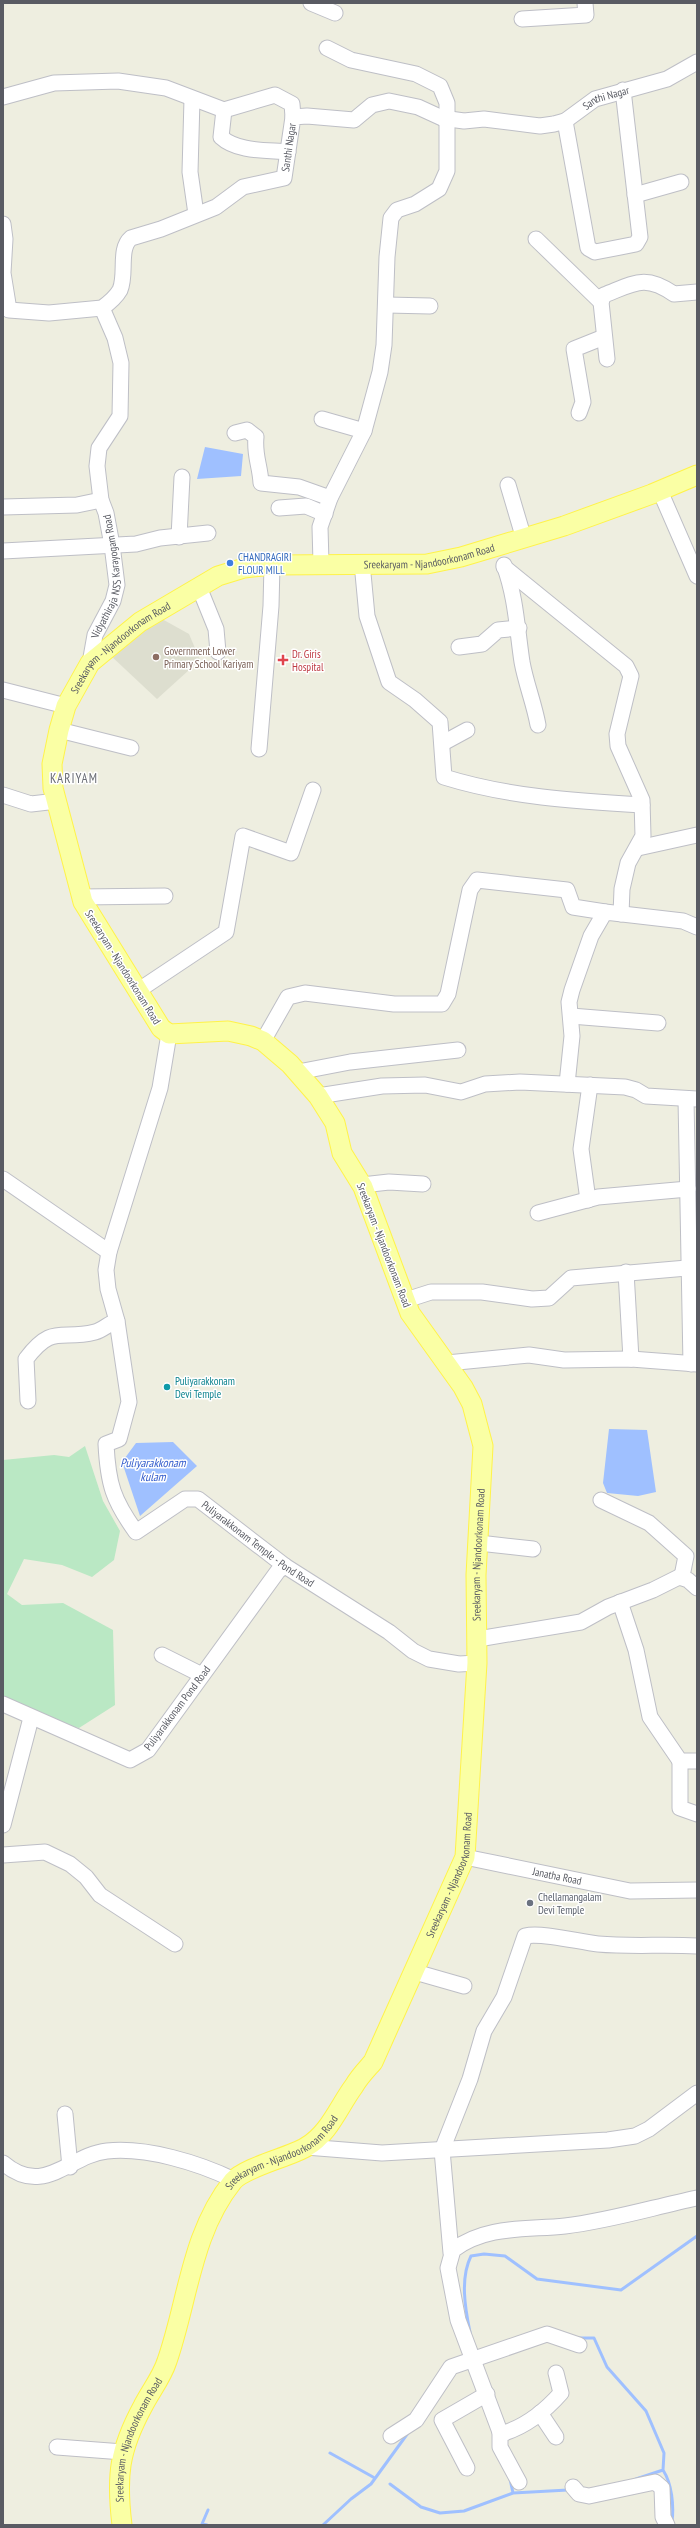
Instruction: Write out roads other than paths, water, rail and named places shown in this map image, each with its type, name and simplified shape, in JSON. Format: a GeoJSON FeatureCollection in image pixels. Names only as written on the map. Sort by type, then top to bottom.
{"type":"FeatureCollection","features":[{"type":"Feature","properties":{"kind":"main road","name":"Sreekaryam - Njandoorkonam Road"},"geometry":{"type":"LineString","coordinates":[[122,2525],[118,2483],[123,2452],[142,2407],[167,2362],[196,2250],[207,2224],[234,2180],[278,2158],[306,2147],[325,2131],[354,2085],[373,2062],[415,1972],[465,1857],[477,1663],[478,1639],[476,1575],[479,1543],[483,1446],[472,1404],[447,1363],[410,1313],[362,1185],[342,1153],[336,1123],[318,1096],[298,1072],[263,1041],[228,1031],[169,1034],[151,1014],[139,990],[81,897],[53,788],[52,764],[59,730],[66,706],[90,663],[140,622],[218,576],[244,568],[272,565],[321,563],[427,564],[495,548],[524,539],[660,491],[697,475]]}},
{"type":"Feature","properties":{"kind":"street"},"geometry":{"type":"LineString","coordinates":[[311,3],[335,13]]}},
{"type":"Feature","properties":{"kind":"street"},"geometry":{"type":"LineString","coordinates":[[522,19],[586,15],[585,3]]}},
{"type":"Feature","properties":{"kind":"street"},"geometry":{"type":"LineString","coordinates":[[321,563],[320,527],[324,514],[330,498],[364,431],[380,372],[387,305],[387,258],[391,218],[397,210],[415,204],[439,189],[447,171],[448,118],[447,103],[440,86],[416,74],[351,60],[327,48]]}},
{"type":"Feature","properties":{"kind":"street","name":"Santhi Nagar"},"geometry":{"type":"LineString","coordinates":[[102,308],[111,301],[122,284],[127,241],[138,234],[161,229],[216,207],[243,187],[284,178],[293,117],[307,116],[354,120],[372,105],[389,101],[418,107],[448,118],[464,121],[501,120],[540,126],[565,121],[595,99],[667,79],[697,62]]}},
{"type":"Feature","properties":{"kind":"street"},"geometry":{"type":"LineString","coordinates":[[3,97],[54,83],[118,81],[166,88],[224,110],[275,95],[292,104],[293,117]]}},
{"type":"Feature","properties":{"kind":"street"},"geometry":{"type":"LineString","coordinates":[[565,121],[589,251],[595,252],[636,244],[640,241],[623,90]]}},
{"type":"Feature","properties":{"kind":"street"},"geometry":{"type":"LineString","coordinates":[[192,99],[190,172],[196,214]]}},
{"type":"Feature","properties":{"kind":"street"},"geometry":{"type":"LineString","coordinates":[[224,110],[221,137],[226,141],[252,149],[288,152]]}},
{"type":"Feature","properties":{"kind":"street"},"geometry":{"type":"LineString","coordinates":[[634,195],[681,182]]}},
{"type":"Feature","properties":{"kind":"street"},"geometry":{"type":"LineString","coordinates":[[3,224],[5,239],[3,273],[6,309],[49,312],[102,308]]}},
{"type":"Feature","properties":{"kind":"street"},"geometry":{"type":"LineString","coordinates":[[536,239],[601,302]]}},
{"type":"Feature","properties":{"kind":"street"},"geometry":{"type":"LineString","coordinates":[[607,359],[601,302],[604,295],[640,280],[657,283],[674,294],[697,292]]}},
{"type":"Feature","properties":{"kind":"street"},"geometry":{"type":"LineString","coordinates":[[387,305],[430,306]]}},
{"type":"Feature","properties":{"kind":"street","name":"Vidyathiraja NSS Karayogam Road"},"geometry":{"type":"LineString","coordinates":[[90,663],[95,635],[117,593],[112,545],[97,478],[99,448],[120,416],[121,363],[115,338],[102,308]]}},
{"type":"Feature","properties":{"kind":"street"},"geometry":{"type":"LineString","coordinates":[[579,413],[583,402],[574,349],[604,337]]}},
{"type":"Feature","properties":{"kind":"street"},"geometry":{"type":"LineString","coordinates":[[322,419],[364,431]]}},
{"type":"Feature","properties":{"kind":"street"},"geometry":{"type":"LineString","coordinates":[[235,433],[247,430],[256,437],[254,453],[260,464],[261,483],[299,487],[330,498]]}},
{"type":"Feature","properties":{"kind":"street"},"geometry":{"type":"LineString","coordinates":[[179,537],[182,477]]}},
{"type":"Feature","properties":{"kind":"street"},"geometry":{"type":"LineString","coordinates":[[508,485],[524,539]]}},
{"type":"Feature","properties":{"kind":"street"},"geometry":{"type":"LineString","coordinates":[[660,491],[697,576]]}},
{"type":"Feature","properties":{"kind":"street"},"geometry":{"type":"LineString","coordinates":[[3,507],[77,505],[101,500]]}},
{"type":"Feature","properties":{"kind":"street"},"geometry":{"type":"LineString","coordinates":[[279,508],[306,506],[324,514]]}},
{"type":"Feature","properties":{"kind":"street"},"geometry":{"type":"LineString","coordinates":[[3,551],[112,545],[208,533]]}},
{"type":"Feature","properties":{"kind":"street"},"geometry":{"type":"LineString","coordinates":[[495,548],[504,567],[514,598],[519,628],[522,662],[534,703],[538,725]]}},
{"type":"Feature","properties":{"kind":"street"},"geometry":{"type":"LineString","coordinates":[[362,563],[367,616],[389,682],[416,700],[440,722],[443,743],[442,762],[444,777],[478,788],[580,801],[642,805]]}},
{"type":"Feature","properties":{"kind":"street"},"geometry":{"type":"LineString","coordinates":[[259,749],[271,606],[272,565]]}},
{"type":"Feature","properties":{"kind":"street"},"geometry":{"type":"LineString","coordinates":[[504,567],[626,666],[631,676],[617,734],[618,746],[636,783],[642,805],[643,836],[638,848],[628,863],[622,889],[621,914]]}},
{"type":"Feature","properties":{"kind":"street"},"geometry":{"type":"LineString","coordinates":[[199,587],[216,629],[218,652]]}},
{"type":"Feature","properties":{"kind":"street"},"geometry":{"type":"LineString","coordinates":[[460,647],[482,644],[498,630],[519,628]]}},
{"type":"Feature","properties":{"kind":"street"},"geometry":{"type":"LineString","coordinates":[[3,690],[66,706]]}},
{"type":"Feature","properties":{"kind":"street"},"geometry":{"type":"LineString","coordinates":[[59,730],[131,748]]}},
{"type":"Feature","properties":{"kind":"street"},"geometry":{"type":"LineString","coordinates":[[443,743],[467,730]]}},
{"type":"Feature","properties":{"kind":"street"},"geometry":{"type":"LineString","coordinates":[[139,990],[226,932],[243,836],[291,853],[313,790]]}},
{"type":"Feature","properties":{"kind":"street"},"geometry":{"type":"LineString","coordinates":[[3,795],[31,804],[57,801]]}},
{"type":"Feature","properties":{"kind":"street"},"geometry":{"type":"LineString","coordinates":[[638,848],[697,835]]}},
{"type":"Feature","properties":{"kind":"street"},"geometry":{"type":"LineString","coordinates":[[263,1041],[288,997],[296,994],[394,1004],[442,1004],[448,994],[470,890],[477,880],[567,890],[572,907],[683,922],[697,927]]}},
{"type":"Feature","properties":{"kind":"street"},"geometry":{"type":"LineString","coordinates":[[81,897],[165,896]]}},
{"type":"Feature","properties":{"kind":"street"},"geometry":{"type":"LineString","coordinates":[[567,1084],[572,1036],[569,1002],[577,970],[590,936],[605,912]]}},
{"type":"Feature","properties":{"kind":"street"},"geometry":{"type":"LineString","coordinates":[[571,1016],[658,1023]]}},
{"type":"Feature","properties":{"kind":"street","name":"Puliyarakkonam Temple - Pond Road"},"geometry":{"type":"LineString","coordinates":[[169,1034],[160,1088],[109,1252],[106,1270],[108,1289],[117,1321],[129,1402],[119,1439],[106,1444],[107,1474],[118,1506],[136,1532],[185,1499],[198,1500],[285,1566],[389,1632],[413,1651],[429,1659],[459,1664],[477,1663]]}},
{"type":"Feature","properties":{"kind":"street"},"geometry":{"type":"LineString","coordinates":[[298,1072],[350,1062],[458,1050]]}},
{"type":"Feature","properties":{"kind":"street"},"geometry":{"type":"LineString","coordinates":[[318,1096],[382,1086],[425,1086],[461,1092],[485,1084],[567,1084],[625,1087],[636,1090],[646,1096],[692,1099],[692,1165],[688,1189],[687,1268],[694,1364],[630,1360],[564,1360],[529,1355],[447,1363]]}},
{"type":"Feature","properties":{"kind":"street"},"geometry":{"type":"LineString","coordinates":[[588,1200],[581,1149],[590,1085]]}},
{"type":"Feature","properties":{"kind":"street"},"geometry":{"type":"LineString","coordinates":[[3,1179],[109,1252]]}},
{"type":"Feature","properties":{"kind":"street"},"geometry":{"type":"LineString","coordinates":[[362,1185],[389,1182],[423,1184]]}},
{"type":"Feature","properties":{"kind":"street"},"geometry":{"type":"LineString","coordinates":[[538,1213],[588,1200],[688,1189]]}},
{"type":"Feature","properties":{"kind":"street"},"geometry":{"type":"LineString","coordinates":[[406,1300],[431,1292],[482,1292],[532,1299],[549,1298],[571,1278],[626,1272],[687,1268]]}},
{"type":"Feature","properties":{"kind":"street"},"geometry":{"type":"LineString","coordinates":[[626,1272],[630,1360]]}},
{"type":"Feature","properties":{"kind":"street"},"geometry":{"type":"LineString","coordinates":[[28,1401],[26,1359],[38,1343],[60,1334],[96,1332],[107,1324],[117,1321]]}},
{"type":"Feature","properties":{"kind":"street"},"geometry":{"type":"LineString","coordinates":[[478,1639],[581,1622],[620,1602],[691,1580],[686,1556],[649,1523],[601,1500]]}},
{"type":"Feature","properties":{"kind":"street"},"geometry":{"type":"LineString","coordinates":[[479,1543],[533,1549]]}},
{"type":"Feature","properties":{"kind":"street","name":"Puliyarakkonam Pond Road"},"geometry":{"type":"LineString","coordinates":[[31,1718],[130,1760],[148,1750],[278,1571],[285,1566]]}},
{"type":"Feature","properties":{"kind":"street"},"geometry":{"type":"LineString","coordinates":[[620,1602],[636,1650],[650,1717],[680,1761],[680,1808],[697,1814]]}},
{"type":"Feature","properties":{"kind":"street"},"geometry":{"type":"LineString","coordinates":[[162,1655],[202,1675]]}},
{"type":"Feature","properties":{"kind":"street"},"geometry":{"type":"LineString","coordinates":[[3,1704],[31,1718],[3,1825]]}},
{"type":"Feature","properties":{"kind":"street"},"geometry":{"type":"LineString","coordinates":[[680,1761],[697,1761]]}},
{"type":"Feature","properties":{"kind":"street"},"geometry":{"type":"LineString","coordinates":[[3,1855],[45,1852],[70,1864],[86,1877],[100,1895],[175,1944]]}},
{"type":"Feature","properties":{"kind":"street","name":"Janatha Road"},"geometry":{"type":"LineString","coordinates":[[465,1857],[630,1891],[697,1890]]}},
{"type":"Feature","properties":{"kind":"street"},"geometry":{"type":"LineString","coordinates":[[519,2482],[500,2447],[500,2432],[458,2320],[448,2268],[451,2253],[442,2150],[470,2079],[484,2031],[504,1997],[525,1936],[535,1934],[561,1940],[633,1946],[697,1946]]}},
{"type":"Feature","properties":{"kind":"street"},"geometry":{"type":"LineString","coordinates":[[415,1972],[464,1986]]}},
{"type":"Feature","properties":{"kind":"street"},"geometry":{"type":"LineString","coordinates":[[306,2147],[382,2153],[575,2144],[635,2136],[649,2129],[697,2093]]}},
{"type":"Feature","properties":{"kind":"street"},"geometry":{"type":"LineString","coordinates":[[65,2114],[70,2167]]}},
{"type":"Feature","properties":{"kind":"street"},"geometry":{"type":"LineString","coordinates":[[3,2163],[22,2175],[48,2175],[106,2151],[129,2152],[171,2158],[206,2167],[234,2180]]}},
{"type":"Feature","properties":{"kind":"street"},"geometry":{"type":"LineString","coordinates":[[451,2253],[456,2248],[499,2231],[513,2228],[565,2226],[697,2198]]}},
{"type":"Feature","properties":{"kind":"street"},"geometry":{"type":"LineString","coordinates":[[391,2436],[416,2420],[451,2367],[472,2358],[547,2334],[579,2345]]}},
{"type":"Feature","properties":{"kind":"street"},"geometry":{"type":"LineString","coordinates":[[500,2432],[508,2432],[540,2413],[561,2393],[556,2373]]}},
{"type":"Feature","properties":{"kind":"street"},"geometry":{"type":"LineString","coordinates":[[467,2468],[442,2420],[487,2394]]}},
{"type":"Feature","properties":{"kind":"street"},"geometry":{"type":"LineString","coordinates":[[540,2413],[556,2437]]}},
{"type":"Feature","properties":{"kind":"street"},"geometry":{"type":"LineString","coordinates":[[57,2448],[123,2452]]}},
{"type":"Feature","properties":{"kind":"street"},"geometry":{"type":"LineString","coordinates":[[573,2487],[579,2494],[589,2496],[655,2482],[662,2488],[666,2525]]}},
{"type":"Feature","properties":{"kind":"water"},"geometry":{"type":"Polygon","coordinates":[[[205,447],[243,454],[241,476],[197,479],[205,447]]]}},
{"type":"Feature","properties":{"kind":"water"},"geometry":{"type":"Polygon","coordinates":[[[609,1429],[647,1430],[656,1492],[638,1496],[607,1493],[603,1483],[609,1429]]]}},
{"type":"Feature","properties":{"kind":"water","name":"Puliyarakkonam kulam"},"geometry":{"type":"Polygon","coordinates":[[[173,1442],[197,1466],[140,1516],[122,1462],[136,1443],[173,1442]]]}},
{"type":"Feature","properties":{"kind":"waterway"},"geometry":{"type":"LineString","coordinates":[[470,2332],[464,2293],[466,2274],[471,2256],[484,2254],[505,2256],[537,2279],[621,2290],[697,2236]]}},
{"type":"Feature","properties":{"kind":"waterway"},"geometry":{"type":"LineString","coordinates":[[579,2338],[594,2338],[607,2367],[646,2411],[664,2453],[663,2470]]}},
{"type":"Feature","properties":{"kind":"waterway"},"geometry":{"type":"LineString","coordinates":[[323,2525],[351,2499],[371,2484],[408,2433]]}},
{"type":"Feature","properties":{"kind":"waterway"},"geometry":{"type":"LineString","coordinates":[[330,2453],[373,2477]]}},
{"type":"Feature","properties":{"kind":"waterway"},"geometry":{"type":"LineString","coordinates":[[636,2479],[663,2470],[672,2495],[672,2522]]}},
{"type":"Feature","properties":{"kind":"waterway"},"geometry":{"type":"LineString","coordinates":[[510,2479],[513,2493]]}},
{"type":"Feature","properties":{"kind":"waterway"},"geometry":{"type":"LineString","coordinates":[[390,2484],[421,2507],[440,2513],[464,2511],[513,2493],[568,2490]]}},
{"type":"Feature","properties":{"kind":"waterway"},"geometry":{"type":"LineString","coordinates":[[207,2525],[202,2524],[208,2510]]}},
{"type":"Feature","properties":{"kind":"place","name":"CHANDRAGIRI FLOUR MILL"},"geometry":{"type":"Point","coordinates":[230,563]}},
{"type":"Feature","properties":{"kind":"place","name":"Government Lower Primary School Kariyam"},"geometry":{"type":"Point","coordinates":[156,657]}},
{"type":"Feature","properties":{"kind":"place","name":"Dr. Giris Hospital"},"geometry":{"type":"Point","coordinates":[283,660]}},
{"type":"Feature","properties":{"kind":"place","name":"Puliyarakkonam Devi Temple"},"geometry":{"type":"Point","coordinates":[167,1387]}},
{"type":"Feature","properties":{"kind":"place","name":"Chellamangalam Devi Temple"},"geometry":{"type":"Point","coordinates":[530,1903]}},
{"type":"Feature","properties":{"kind":"district","name":"KARIYAM"},"geometry":{"type":"Point","coordinates":[74,778]}}]}
